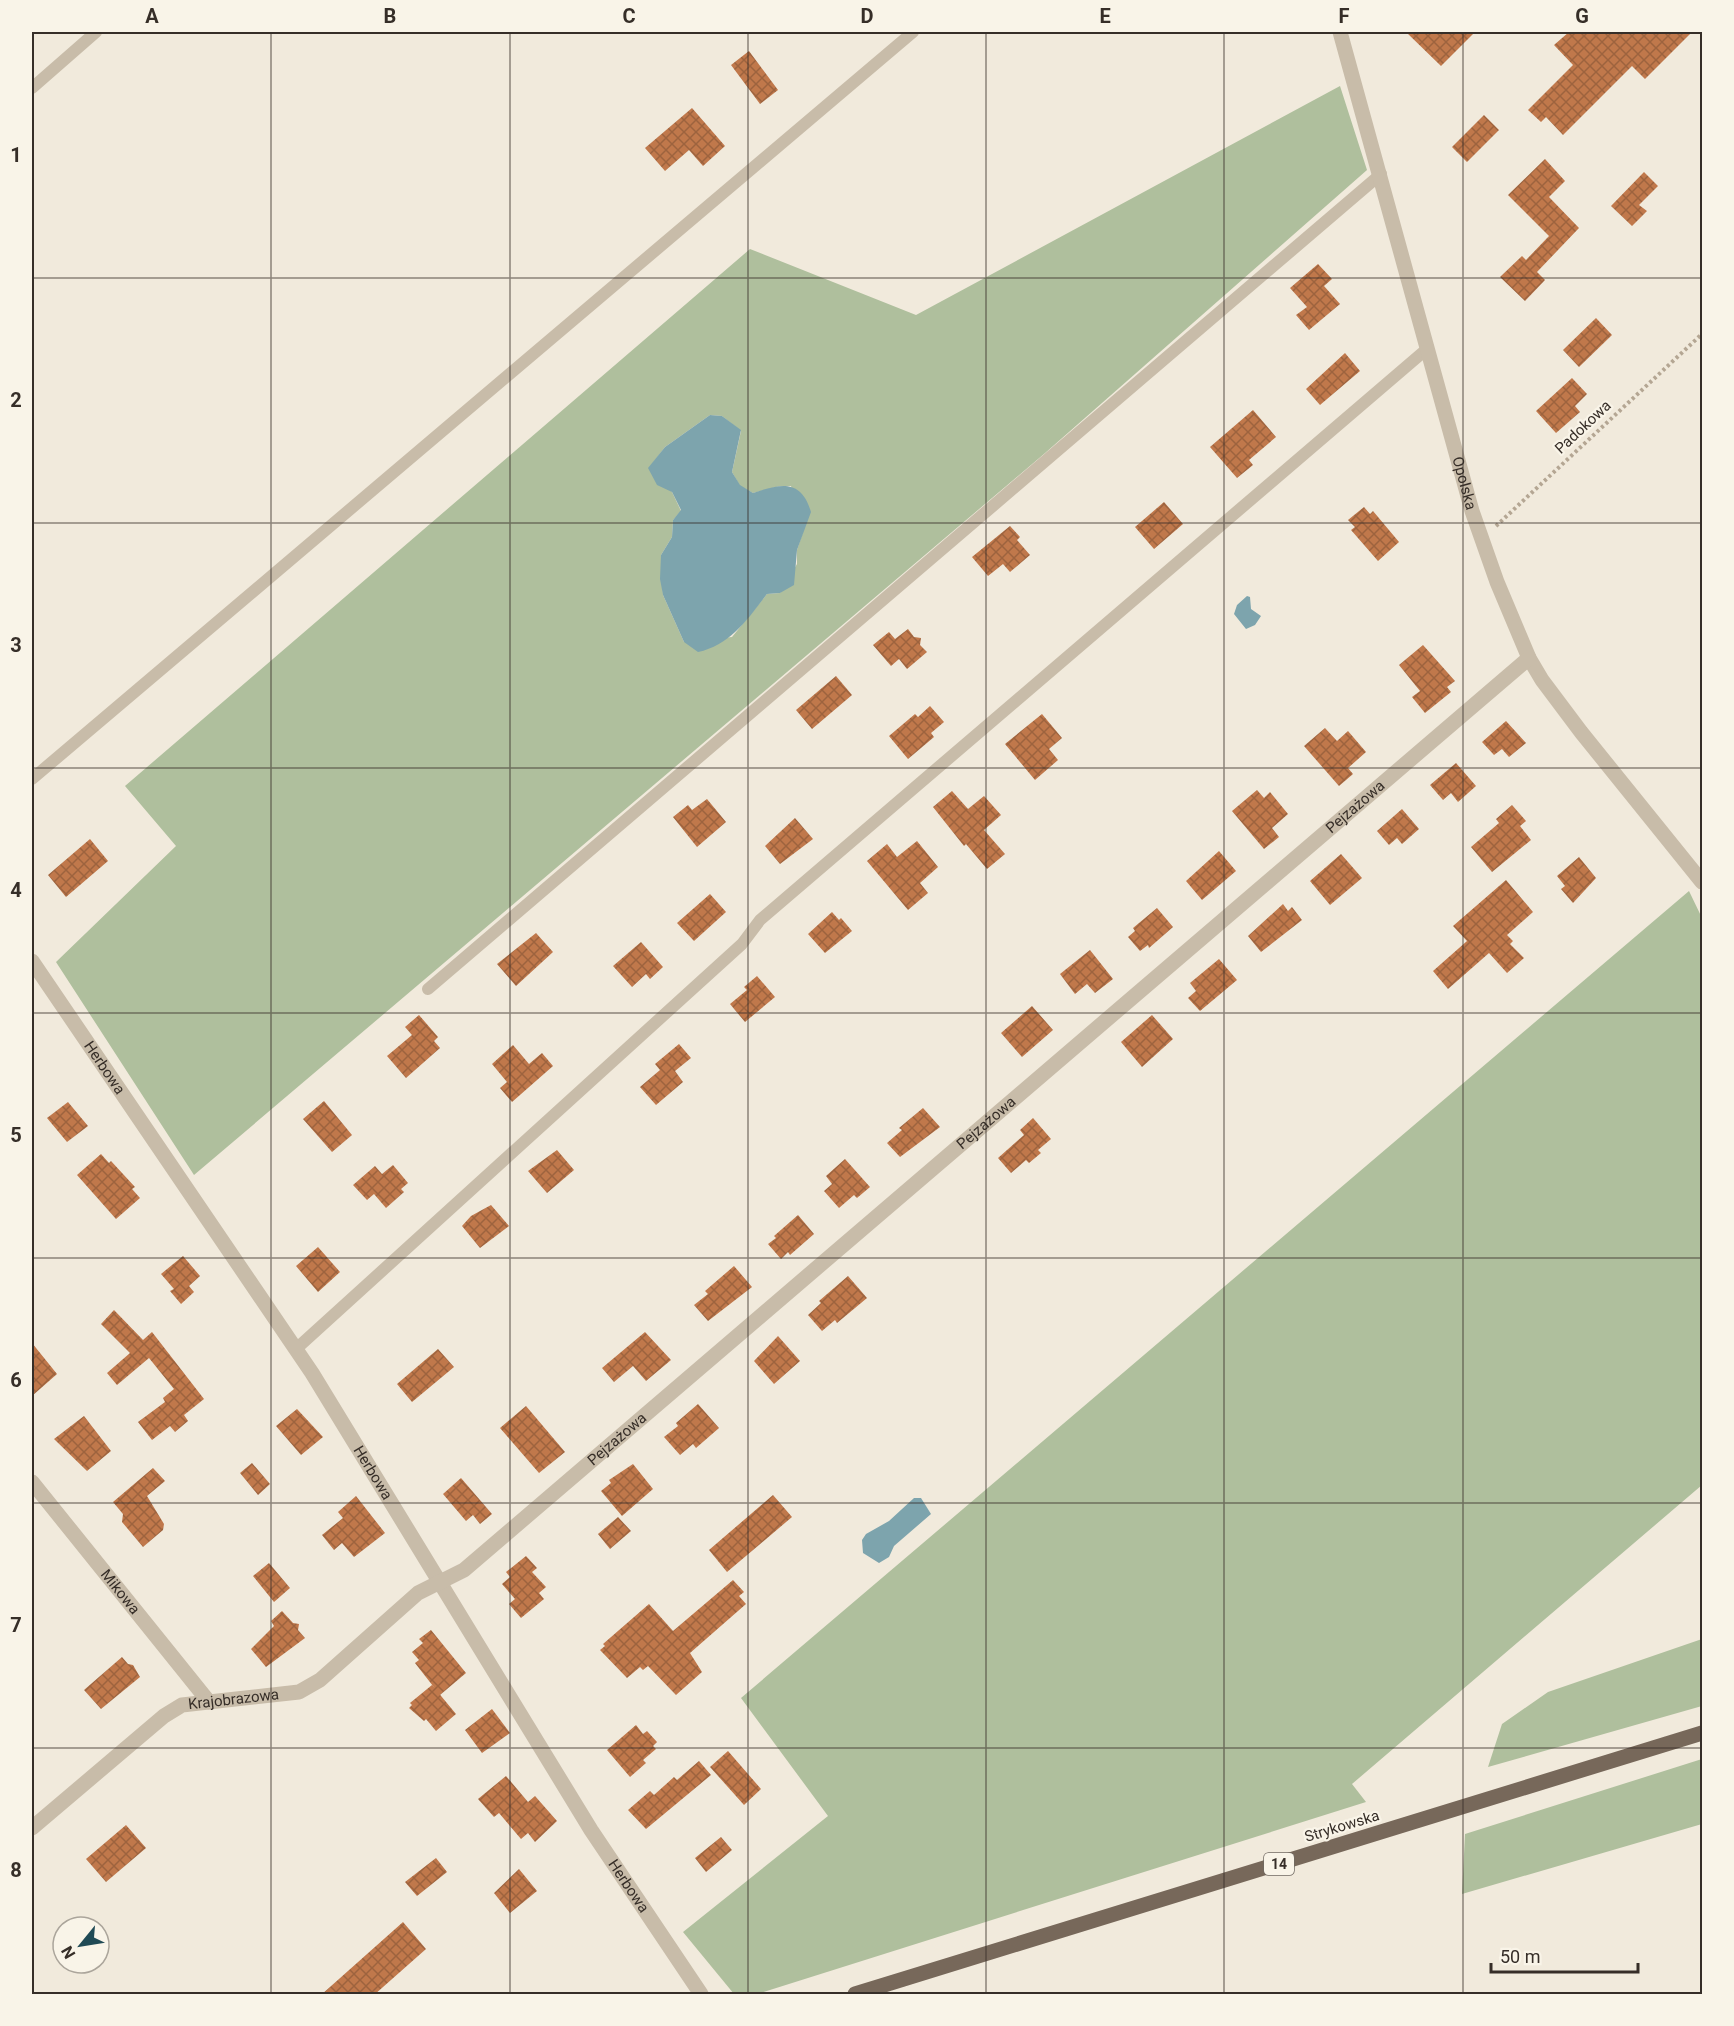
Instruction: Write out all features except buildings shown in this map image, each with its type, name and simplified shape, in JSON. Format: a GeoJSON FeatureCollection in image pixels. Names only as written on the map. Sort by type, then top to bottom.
{"type":"FeatureCollection","features":[{"type":"Feature","properties":{"kind":"main road","name":"Strykowska"},"geometry":{"type":"LineString","coordinates":[[855,1995],[1702,1733]]}},
{"type":"Feature","properties":{"kind":"street","name":"Opolska"},"geometry":{"type":"LineString","coordinates":[[1340,32],[1482,539],[1529,658],[1542,680],[1581,732],[1702,882]]}},
{"type":"Feature","properties":{"kind":"street","name":"Pejzażowa"},"geometry":{"type":"LineString","coordinates":[[440,1583],[464,1570],[1529,658]]}},
{"type":"Feature","properties":{"kind":"street","name":"Herbowa"},"geometry":{"type":"LineString","coordinates":[[32,961],[296,1349],[591,1830],[701,1995]]}},
{"type":"Feature","properties":{"kind":"street","name":"Mikowa"},"geometry":{"type":"LineString","coordinates":[[32,1482],[209,1702]]}},
{"type":"Feature","properties":{"kind":"street","name":"Krajobrazowa"},"geometry":{"type":"LineString","coordinates":[[32,1828],[164,1716],[182,1705],[298,1692],[320,1680],[418,1593],[440,1583]]}},
{"type":"Feature","properties":{"kind":"lane"},"geometry":{"type":"LineString","coordinates":[[32,88],[96,32]]}},
{"type":"Feature","properties":{"kind":"lane"},"geometry":{"type":"LineString","coordinates":[[32,779],[913,32]]}},
{"type":"Feature","properties":{"kind":"lane"},"geometry":{"type":"LineString","coordinates":[[428,989],[1381,174]]}},
{"type":"Feature","properties":{"kind":"lane"},"geometry":{"type":"LineString","coordinates":[[296,1349],[742,944],[760,920],[1428,348]]}},
{"type":"Feature","properties":{"kind":"path","name":"Padokowa"},"geometry":{"type":"LineString","coordinates":[[1482,539],[1702,334]]}},
{"type":"Feature","properties":{"kind":"green space"},"geometry":{"type":"Polygon","coordinates":[[[1340,86],[1367,170],[1044,454],[194,1175],[56,962],[176,846],[125,786],[750,249],[916,315],[1340,86]],[[710,415],[665,447],[649,468],[672,492],[681,511],[673,520],[672,537],[661,555],[663,595],[684,642],[732,637],[767,594],[780,593],[797,564],[797,550],[803,532],[791,486],[780,486],[753,493],[740,486],[732,472],[741,431],[722,416],[710,415]]]}},
{"type":"Feature","properties":{"kind":"green space"},"geometry":{"type":"Polygon","coordinates":[[[1689,891],[1702,918],[1702,1485],[1352,1784],[1366,1802],[757,1994],[734,1994],[683,1932],[828,1816],[741,1698],[1689,891]]]}},
{"type":"Feature","properties":{"kind":"green space"},"geometry":{"type":"Polygon","coordinates":[[[1702,1639],[1702,1706],[1488,1767],[1502,1724],[1548,1692],[1702,1639]]]}},
{"type":"Feature","properties":{"kind":"green space"},"geometry":{"type":"Polygon","coordinates":[[[1702,1759],[1702,1824],[1462,1894],[1465,1834],[1702,1759]]]}},
{"type":"Feature","properties":{"kind":"water"},"geometry":{"type":"Polygon","coordinates":[[[710,415],[722,416],[741,430],[732,472],[740,485],[753,493],[772,487],[788,486],[802,493],[811,512],[797,550],[794,585],[780,593],[767,594],[745,622],[729,637],[709,649],[698,652],[684,642],[663,595],[660,579],[661,555],[672,537],[673,520],[681,510],[672,492],[657,485],[648,468],[665,447],[710,415]]]}},
{"type":"Feature","properties":{"kind":"water"},"geometry":{"type":"Polygon","coordinates":[[[1247,596],[1250,597],[1251,609],[1261,616],[1255,625],[1246,629],[1234,614],[1237,605],[1247,596]]]}},
{"type":"Feature","properties":{"kind":"water"},"geometry":{"type":"Polygon","coordinates":[[[914,1498],[921,1498],[931,1514],[894,1546],[889,1557],[879,1563],[863,1553],[862,1540],[866,1534],[889,1521],[914,1498]]]}}]}
